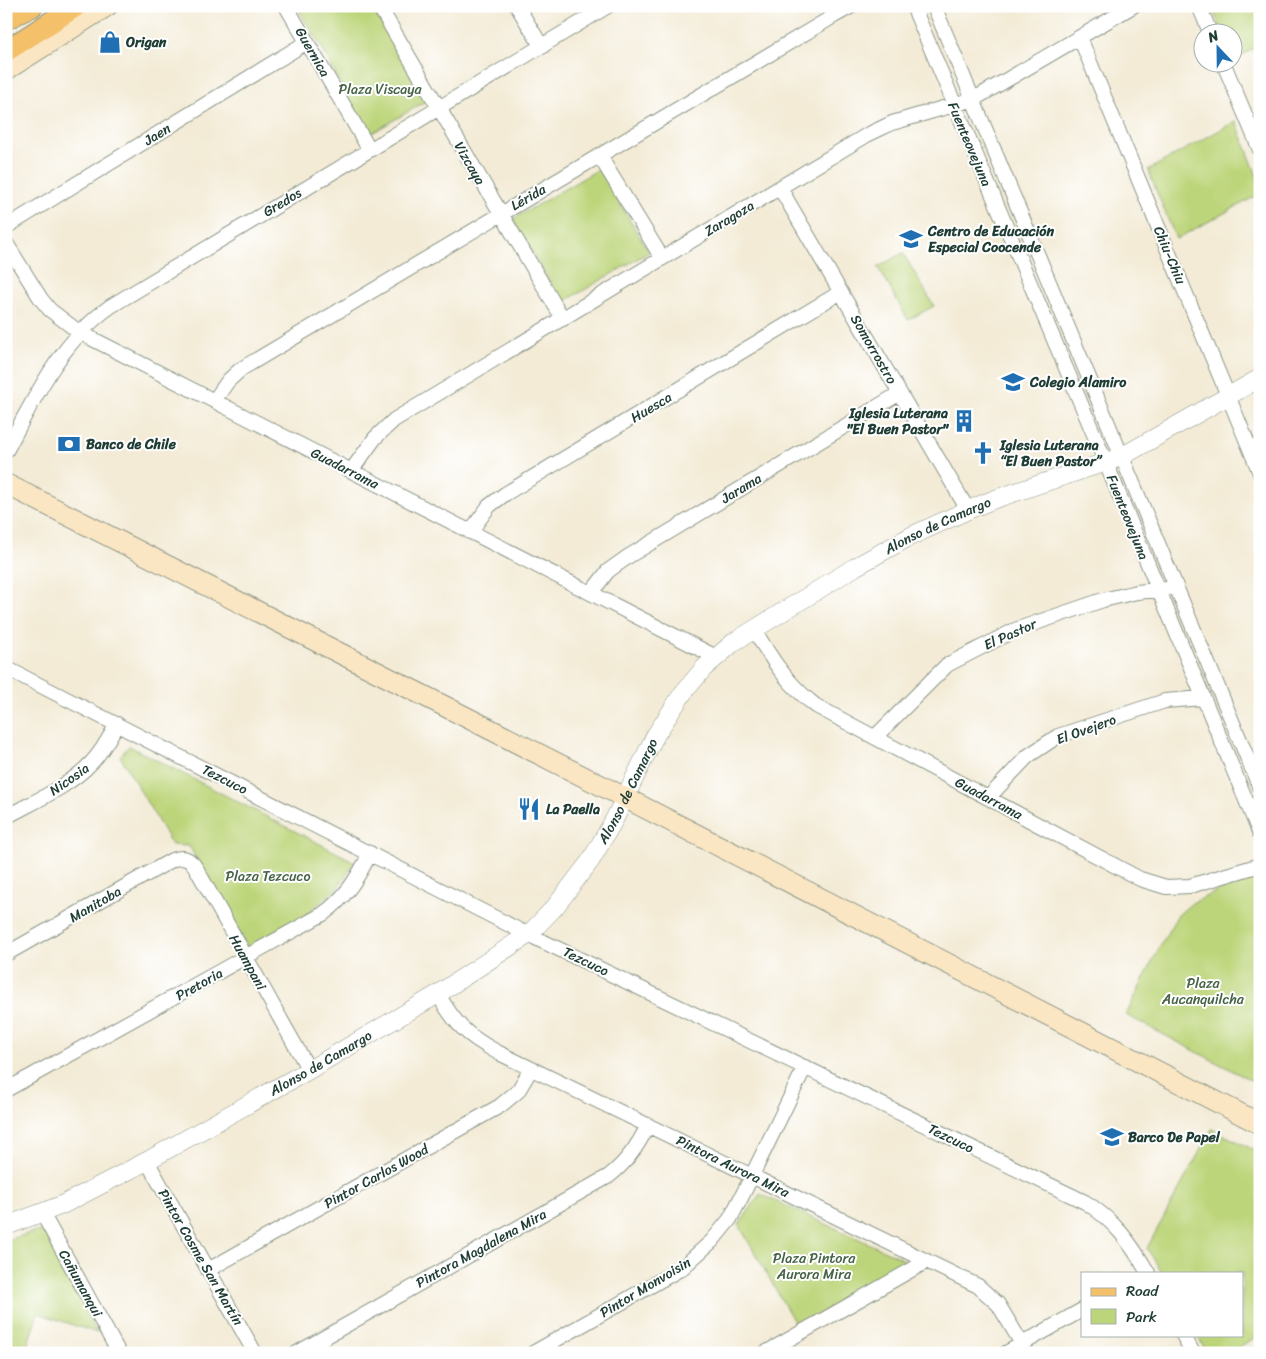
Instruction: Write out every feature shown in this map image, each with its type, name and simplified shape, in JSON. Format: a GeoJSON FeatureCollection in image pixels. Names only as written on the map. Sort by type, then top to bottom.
{"type":"FeatureCollection","features":[{"type":"Feature","properties":{"kind":"main road"},"geometry":{"type":"LineString","coordinates":[[6,19],[32,6]]}},
{"type":"Feature","properties":{"kind":"main road"},"geometry":{"type":"LineString","coordinates":[[6,34],[49,6]]}},
{"type":"Feature","properties":{"kind":"main road"},"geometry":{"type":"LineString","coordinates":[[6,51],[76,6]]}},
{"type":"Feature","properties":{"kind":"main road"},"geometry":{"type":"LineString","coordinates":[[6,70],[107,6]]}},
{"type":"Feature","properties":{"kind":"main road"},"geometry":{"type":"LineString","coordinates":[[6,484],[625,798],[1260,1124]]}},
{"type":"Feature","properties":{"kind":"street","name":"Guernica"},"geometry":{"type":"LineString","coordinates":[[286,6],[369,149]]}},
{"type":"Feature","properties":{"kind":"street","name":"Vizcaya"},"geometry":{"type":"LineString","coordinates":[[379,6],[563,319]]}},
{"type":"Feature","properties":{"kind":"street"},"geometry":{"type":"LineString","coordinates":[[517,6],[542,47]]}},
{"type":"Feature","properties":{"kind":"street","name":"Gredos"},"geometry":{"type":"LineString","coordinates":[[6,451],[45,380],[63,352],[79,332],[94,318],[369,149],[439,109],[608,6]]}},
{"type":"Feature","properties":{"kind":"street","name":"Lérida"},"geometry":{"type":"LineString","coordinates":[[214,401],[228,381],[241,369],[852,6]]}},
{"type":"Feature","properties":{"kind":"street","name":"Fuenteovejuna"},"geometry":{"type":"LineString","coordinates":[[913,6],[954,106],[1114,460],[1175,588],[1260,788]]}},
{"type":"Feature","properties":{"kind":"street","name":"Fuenteovejuna"},"geometry":{"type":"LineString","coordinates":[[934,6],[974,99],[1114,460],[1158,590],[1260,834]]}},
{"type":"Feature","properties":{"kind":"street","name":"Zaragoza"},"geometry":{"type":"LineString","coordinates":[[351,471],[374,438],[394,420],[662,258],[879,129],[892,123],[974,99],[1133,6]]}},
{"type":"Feature","properties":{"kind":"street"},"geometry":{"type":"LineString","coordinates":[[1199,6],[1206,22]]}},
{"type":"Feature","properties":{"kind":"street","name":"Chiu-Chiu"},"geometry":{"type":"LineString","coordinates":[[1080,38],[1260,473]]}},
{"type":"Feature","properties":{"kind":"street","name":"Jaen"},"geometry":{"type":"LineString","coordinates":[[6,227],[307,42]]}},
{"type":"Feature","properties":{"kind":"street"},"geometry":{"type":"LineString","coordinates":[[1227,72],[1260,150]]}},
{"type":"Feature","properties":{"kind":"street"},"geometry":{"type":"LineString","coordinates":[[600,155],[662,258]]}},
{"type":"Feature","properties":{"kind":"street","name":"Somorrostro"},"geometry":{"type":"LineString","coordinates":[[780,188],[968,510]]}},
{"type":"Feature","properties":{"kind":"street","name":"Guadarrama"},"geometry":{"type":"LineString","coordinates":[[6,243],[50,310],[79,332],[716,657]]}},
{"type":"Feature","properties":{"kind":"street","name":"Huesca"},"geometry":{"type":"LineString","coordinates":[[470,532],[489,506],[505,494],[841,292]]}},
{"type":"Feature","properties":{"kind":"street","name":"Alonso de Camargo"},"geometry":{"type":"LineString","coordinates":[[6,1226],[42,1213],[147,1161],[309,1070],[438,994],[529,934],[556,907],[592,860],[668,714],[693,680],[716,657],[754,629],[903,540],[968,510],[1114,460],[1260,378]]}},
{"type":"Feature","properties":{"kind":"street","name":"Jarama"},"geometry":{"type":"LineString","coordinates":[[591,593],[608,571],[629,556],[900,393]]}},
{"type":"Feature","properties":{"kind":"street","name":"El Pastor"},"geometry":{"type":"LineString","coordinates":[[875,737],[946,665],[1015,630],[1103,600],[1137,592],[1175,588]]}},
{"type":"Feature","properties":{"kind":"street","name":"Guadarrama"},"geometry":{"type":"LineString","coordinates":[[754,629],[778,669],[805,698],[828,714],[875,737],[1140,879],[1166,888],[1190,886],[1260,865]]}},
{"type":"Feature","properties":{"kind":"street","name":"Tezcuco"},"geometry":{"type":"LineString","coordinates":[[6,668],[529,934],[1085,1202],[1104,1215],[1121,1231],[1147,1272]]}},
{"type":"Feature","properties":{"kind":"street","name":"El Ovejero"},"geometry":{"type":"LineString","coordinates":[[988,798],[1028,756],[1058,736],[1165,701],[1203,698]]}},
{"type":"Feature","properties":{"kind":"street","name":"Nicosia"},"geometry":{"type":"LineString","coordinates":[[6,818],[75,778],[99,754],[117,724]]}},
{"type":"Feature","properties":{"kind":"street","name":"Pretoria"},"geometry":{"type":"LineString","coordinates":[[6,1090],[312,920],[332,907],[354,882],[370,853]]}},
{"type":"Feature","properties":{"kind":"street","name":"Huampani"},"geometry":{"type":"LineString","coordinates":[[184,858],[193,863],[309,1070]]}},
{"type":"Feature","properties":{"kind":"street","name":"Manitoba"},"geometry":{"type":"LineString","coordinates":[[6,954],[172,860],[184,858]]}},
{"type":"Feature","properties":{"kind":"street","name":"Pintora Aurora Mira"},"geometry":{"type":"LineString","coordinates":[[438,994],[455,1022],[472,1038],[497,1052],[978,1286],[989,1295],[1006,1315],[1022,1344]]}},
{"type":"Feature","properties":{"kind":"street","name":"Pintor Monvoisin"},"geometry":{"type":"LineString","coordinates":[[533,1353],[665,1278],[698,1255],[712,1241],[730,1219],[753,1176],[805,1067]]}},
{"type":"Feature","properties":{"kind":"street","name":"Pintor Carlos Wood"},"geometry":{"type":"LineString","coordinates":[[208,1270],[500,1106],[518,1091],[532,1069]]}},
{"type":"Feature","properties":{"kind":"street","name":"Pintora Magdalena Mira"},"geometry":{"type":"LineString","coordinates":[[297,1353],[609,1176],[624,1164],[633,1153],[648,1125]]}},
{"type":"Feature","properties":{"kind":"street","name":"Pintor Cosme San Martín"},"geometry":{"type":"LineString","coordinates":[[147,1161],[255,1353]]}},
{"type":"Feature","properties":{"kind":"street","name":"Cañumanqui"},"geometry":{"type":"LineString","coordinates":[[42,1213],[119,1353]]}},
{"type":"Feature","properties":{"kind":"street"},"geometry":{"type":"LineString","coordinates":[[765,1353],[927,1261]]}},
{"type":"Feature","properties":{"kind":"street"},"geometry":{"type":"LineString","coordinates":[[1006,1353],[1081,1311]]}},
{"type":"Feature","properties":{"kind":"street"},"geometry":{"type":"LineString","coordinates":[[1184,1336],[1193,1353]]}},
{"type":"Feature","properties":{"kind":"green space","name":"Plaza Viscaya"},"geometry":{"type":"Polygon","coordinates":[[[296,6],[371,6],[426,101],[367,136],[322,48],[296,6]]]}},
{"type":"Feature","properties":{"kind":"green space"},"geometry":{"type":"Polygon","coordinates":[[[1211,6],[1260,6],[1260,44],[1244,54],[1244,22],[1218,22],[1211,6]]]}},
{"type":"Feature","properties":{"kind":"green space"},"geometry":{"type":"Polygon","coordinates":[[[1236,121],[1260,184],[1260,194],[1176,239],[1148,170],[1236,121]]]}},
{"type":"Feature","properties":{"kind":"green space"},"geometry":{"type":"Polygon","coordinates":[[[599,169],[649,252],[562,303],[513,219],[599,169]]]}},
{"type":"Feature","properties":{"kind":"green space"},"geometry":{"type":"Polygon","coordinates":[[[903,253],[934,306],[908,320],[878,267],[903,253]]]}},
{"type":"Feature","properties":{"kind":"green space","name":"Plaza Tezcuco"},"geometry":{"type":"Polygon","coordinates":[[[129,746],[355,862],[337,889],[299,920],[248,948],[189,846],[172,845],[120,756],[129,746]]]}},
{"type":"Feature","properties":{"kind":"green space","name":"Plaza Aucanquilcha"},"geometry":{"type":"Polygon","coordinates":[[[1260,876],[1260,1085],[1126,1015],[1177,916],[1192,903],[1220,890],[1260,876]]]}},
{"type":"Feature","properties":{"kind":"green space"},"geometry":{"type":"Polygon","coordinates":[[[1212,1129],[1260,1153],[1260,1335],[1228,1353],[1207,1353],[1198,1336],[1244,1336],[1244,1272],[1161,1272],[1147,1248],[1212,1129]]]}},
{"type":"Feature","properties":{"kind":"green space","name":"Plaza Pintora Aurora Mira"},"geometry":{"type":"Polygon","coordinates":[[[760,1194],[903,1259],[905,1265],[797,1327],[739,1225],[760,1194]]]}},
{"type":"Feature","properties":{"kind":"green space"},"geometry":{"type":"Polygon","coordinates":[[[46,1231],[49,1241],[97,1333],[38,1313],[25,1353],[6,1353],[6,1240],[34,1232],[46,1231]]]}},
{"type":"Feature","properties":{"kind":"place","name":"Origan"},"geometry":{"type":"Point","coordinates":[110,42]}},
{"type":"Feature","properties":{"kind":"place","name":"Centro de Educación Especial Coocende"},"geometry":{"type":"Point","coordinates":[911,239]}},
{"type":"Feature","properties":{"kind":"place","name":"Colegio Alamiro"},"geometry":{"type":"Point","coordinates":[1013,382]}},
{"type":"Feature","properties":{"kind":"place","name":"Iglesia Luterana \"El Buen Pastor\""},"geometry":{"type":"Point","coordinates":[964,421]}},
{"type":"Feature","properties":{"kind":"place","name":"Banco de Chile"},"geometry":{"type":"Point","coordinates":[69,444]}},
{"type":"Feature","properties":{"kind":"place","name":"Iglesia Luterana “El Buen Pastor”"},"geometry":{"type":"Point","coordinates":[983,453]}},
{"type":"Feature","properties":{"kind":"place","name":"La Paella"},"geometry":{"type":"Point","coordinates":[529,809]}},
{"type":"Feature","properties":{"kind":"place","name":"Barco De Papel"},"geometry":{"type":"Point","coordinates":[1112,1137]}}]}
